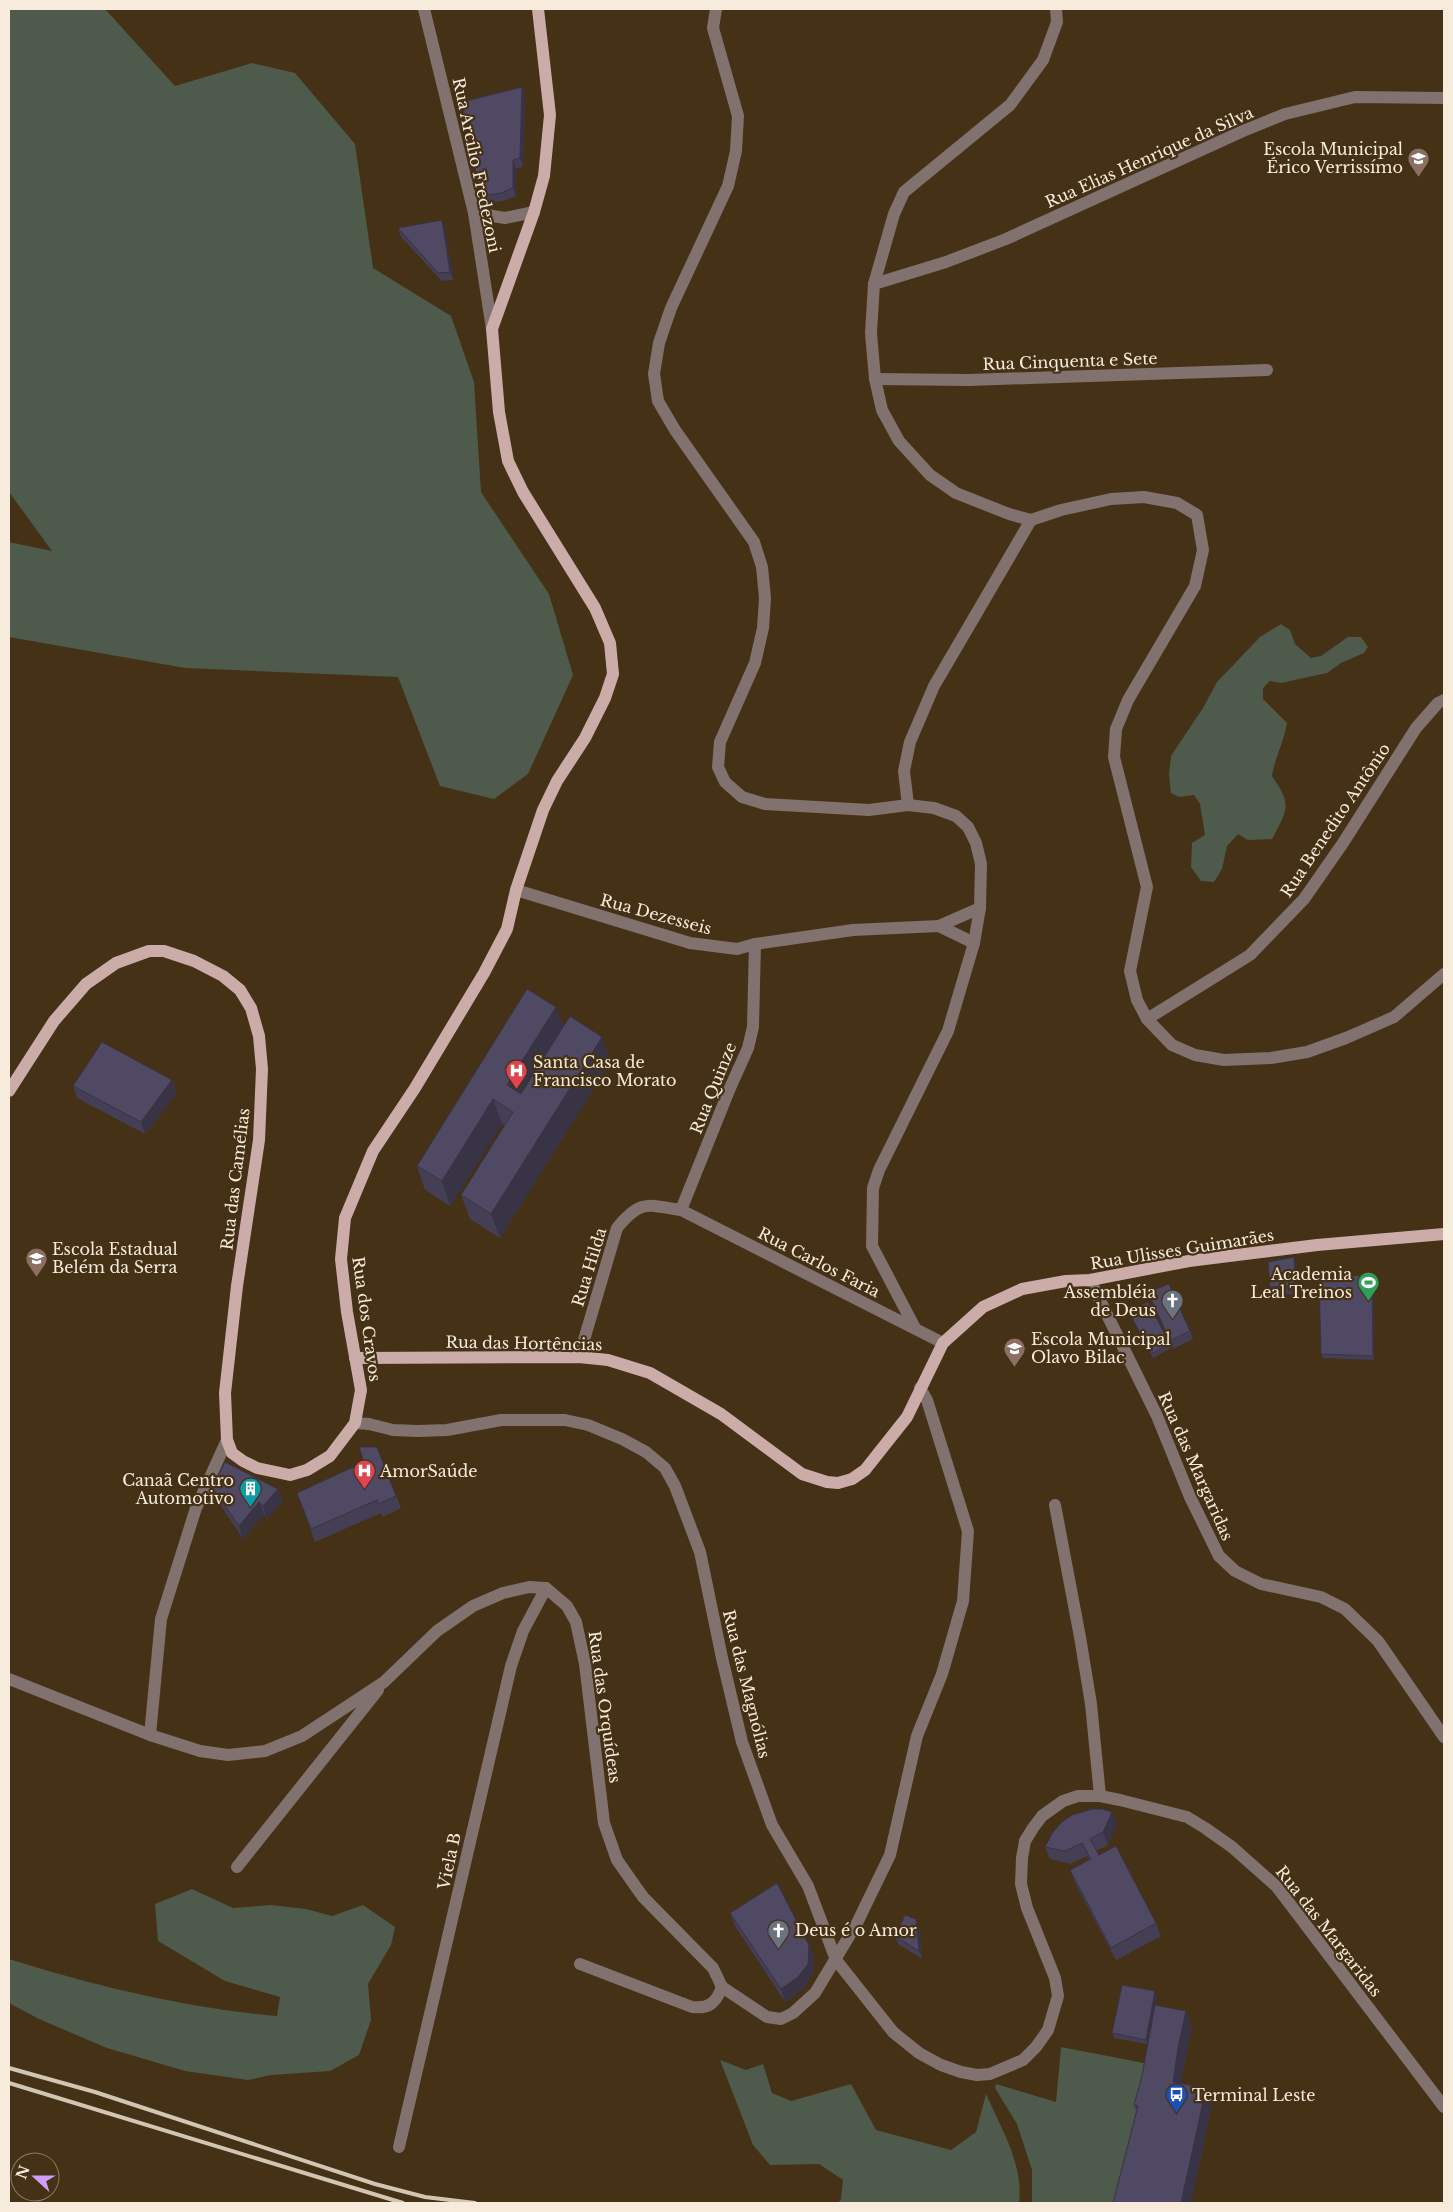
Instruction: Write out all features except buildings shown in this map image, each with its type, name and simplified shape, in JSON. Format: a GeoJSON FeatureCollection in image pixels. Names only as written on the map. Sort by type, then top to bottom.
{"type":"FeatureCollection","features":[{"type":"Feature","properties":{"kind":"main road"},"geometry":{"type":"LineString","coordinates":[[492,329],[534,212],[544,176],[550,115],[538,9]]}},
{"type":"Feature","properties":{"kind":"main road","name":"Rua dos Cravos"},"geometry":{"type":"LineString","coordinates":[[226,1440],[232,1452],[243,1461],[256,1468],[290,1475],[306,1470],[330,1456],[355,1423],[361,1390],[354,1358],[341,1259],[345,1218],[372,1151],[415,1088],[488,966],[507,929],[516,890],[543,810],[557,781],[585,738],[606,698],[613,674],[610,643],[595,608],[523,492],[508,461],[499,412],[492,329]]}},
{"type":"Feature","properties":{"kind":"main road","name":"Rua das Camélias"},"geometry":{"type":"LineString","coordinates":[[9,1091],[54,1021],[86,984],[116,963],[134,955],[149,951],[164,951],[194,961],[224,976],[240,990],[251,1008],[259,1036],[262,1069],[259,1140],[237,1286],[224,1393],[226,1440]]}},
{"type":"Feature","properties":{"kind":"main road","name":"Rua Ulisses Guimarães"},"geometry":{"type":"LineString","coordinates":[[943,1343],[983,1307],[1022,1289],[1066,1281],[1090,1280],[1188,1261],[1317,1245],[1444,1234]]}},
{"type":"Feature","properties":{"kind":"main road","name":"Rua das Hortências"},"geometry":{"type":"LineString","coordinates":[[354,1358],[579,1357],[608,1360],[650,1373],[721,1414],[802,1474],[827,1482],[838,1483],[852,1479],[865,1470],[907,1417],[943,1343]]}},
{"type":"Feature","properties":{"kind":"street","name":"Rua Arcílio Fredezoni"},"geometry":{"type":"LineString","coordinates":[[424,9],[474,213],[492,329]]}},
{"type":"Feature","properties":{"kind":"street"},"geometry":{"type":"LineString","coordinates":[[716,9],[713,28],[738,116],[736,151],[728,186],[671,308],[658,343],[654,374],[658,401],[675,430],[754,542],[762,567],[765,598],[763,628],[755,663],[720,742],[718,767],[725,782],[742,797],[765,804],[869,810],[908,805],[934,808],[956,816],[968,827],[976,843],[981,864],[980,908],[974,943],[948,1031],[879,1170],[873,1188],[872,1246],[915,1328]]}},
{"type":"Feature","properties":{"kind":"street"},"geometry":{"type":"LineString","coordinates":[[1056,9],[1057,22],[1043,60],[1010,105],[904,192],[894,214],[874,284],[871,333],[875,379],[882,410],[899,441],[930,475],[956,493],[1009,514],[1031,520],[1061,510],[1111,499],[1144,498],[1177,502],[1197,515],[1203,550],[1195,586],[1128,700],[1116,729],[1114,757],[1147,887],[1130,972],[1136,1000],[1148,1019],[1172,1045],[1195,1054],[1224,1060],[1271,1058],[1307,1052],[1346,1038],[1394,1017],[1444,974]]}},
{"type":"Feature","properties":{"kind":"street","name":"Rua Elias Henrique da Silva"},"geometry":{"type":"LineString","coordinates":[[874,284],[946,262],[1006,239],[1243,131],[1285,114],[1355,97],[1444,98]]}},
{"type":"Feature","properties":{"kind":"street"},"geometry":{"type":"LineString","coordinates":[[474,213],[505,218],[534,212]]}},
{"type":"Feature","properties":{"kind":"street","name":"Rua Cinquenta e Sete"},"geometry":{"type":"LineString","coordinates":[[875,379],[969,380],[1267,370]]}},
{"type":"Feature","properties":{"kind":"street"},"geometry":{"type":"LineString","coordinates":[[908,805],[904,771],[910,742],[934,686],[1031,520]]}},
{"type":"Feature","properties":{"kind":"street","name":"Rua Benedito Antônio"},"geometry":{"type":"LineString","coordinates":[[1148,1019],[1250,955],[1304,899],[1416,728],[1438,703],[1444,700]]}},
{"type":"Feature","properties":{"kind":"street","name":"Rua Dezesseis"},"geometry":{"type":"LineString","coordinates":[[516,890],[690,943],[737,949],[755,944],[853,930],[938,926],[980,908]]}},
{"type":"Feature","properties":{"kind":"street","name":"Rua Dezesseis"},"geometry":{"type":"LineString","coordinates":[[938,926],[974,943]]}},
{"type":"Feature","properties":{"kind":"street","name":"Rua Quinze"},"geometry":{"type":"LineString","coordinates":[[681,1210],[748,1048],[753,1026],[755,944]]}},
{"type":"Feature","properties":{"kind":"street","name":"Rua Hilda"},"geometry":{"type":"LineString","coordinates":[[579,1357],[617,1228],[628,1214],[638,1207],[652,1206],[681,1210]]}},
{"type":"Feature","properties":{"kind":"street","name":"Rua Carlos Faria"},"geometry":{"type":"LineString","coordinates":[[681,1210],[943,1343]]}},
{"type":"Feature","properties":{"kind":"street","name":"Rua das Margaridas"},"geometry":{"type":"LineString","coordinates":[[1090,1280],[1157,1416],[1190,1497],[1219,1556],[1235,1571],[1261,1584],[1321,1597],[1345,1608],[1378,1641],[1444,1737]]}},
{"type":"Feature","properties":{"kind":"street"},"geometry":{"type":"LineString","coordinates":[[836,1960],[857,1923],[890,1855],[917,1736],[942,1674],[964,1601],[968,1531],[927,1400],[920,1388]]}},
{"type":"Feature","properties":{"kind":"street","name":"Rua das Magnólias"},"geometry":{"type":"LineString","coordinates":[[355,1423],[369,1424],[393,1430],[418,1431],[447,1430],[501,1420],[565,1420],[588,1425],[622,1439],[646,1452],[665,1468],[675,1486],[700,1552],[742,1742],[772,1825],[808,1886],[836,1960],[893,2032],[919,2053],[948,2067],[977,2076],[990,2074],[1022,2060],[1036,2048],[1048,2030],[1058,1996],[1056,1978],[1027,1908],[1022,1884],[1022,1858],[1025,1841],[1042,1816],[1063,1801],[1078,1796],[1100,1796]]}},
{"type":"Feature","properties":{"kind":"street"},"geometry":{"type":"LineString","coordinates":[[150,1735],[161,1619],[196,1508],[226,1440]]}},
{"type":"Feature","properties":{"kind":"street"},"geometry":{"type":"LineString","coordinates":[[1055,1505],[1079,1628],[1091,1704],[1100,1796]]}},
{"type":"Feature","properties":{"kind":"street"},"geometry":{"type":"LineString","coordinates":[[237,1867],[384,1682],[438,1631],[473,1606],[503,1592],[529,1587],[546,1588]]}},
{"type":"Feature","properties":{"kind":"street","name":"Rua das Orquídeas"},"geometry":{"type":"LineString","coordinates":[[546,1588],[568,1606],[576,1622],[585,1664],[604,1823],[617,1860],[643,1897],[713,1968],[722,1987],[767,2018],[781,2019],[794,2013],[815,1993],[836,1960]]}},
{"type":"Feature","properties":{"kind":"street","name":"Viela B"},"geometry":{"type":"LineString","coordinates":[[399,2147],[511,1666],[523,1631],[546,1588]]}},
{"type":"Feature","properties":{"kind":"street"},"geometry":{"type":"LineString","coordinates":[[9,1679],[150,1735],[200,1751],[228,1755],[265,1751],[302,1736],[384,1682]]}},
{"type":"Feature","properties":{"kind":"street","name":"Rua das Margaridas"},"geometry":{"type":"LineString","coordinates":[[1100,1796],[1187,1817],[1232,1847],[1277,1887],[1444,2107]]}},
{"type":"Feature","properties":{"kind":"street"},"geometry":{"type":"LineString","coordinates":[[580,1964],[692,2007],[704,2008],[712,2004],[718,1997],[722,1987]]}},
{"type":"Feature","properties":{"kind":"green space"},"geometry":{"type":"Polygon","coordinates":[[[9,9],[105,9],[175,86],[252,63],[295,73],[355,144],[373,268],[451,316],[474,382],[481,492],[549,594],[573,675],[528,774],[494,799],[440,786],[398,677],[185,668],[9,637],[9,542],[52,551],[9,492],[9,9]]]}},
{"type":"Feature","properties":{"kind":"green space"},"geometry":{"type":"Polygon","coordinates":[[[1281,624],[1290,630],[1295,644],[1311,658],[1321,656],[1348,637],[1361,637],[1368,647],[1364,653],[1341,663],[1327,673],[1281,683],[1270,681],[1263,688],[1263,699],[1287,723],[1272,776],[1285,801],[1286,807],[1282,821],[1272,839],[1248,840],[1238,834],[1227,846],[1222,869],[1214,882],[1201,881],[1191,867],[1192,843],[1205,835],[1200,804],[1194,795],[1179,797],[1171,793],[1169,775],[1171,756],[1203,708],[1217,682],[1260,637],[1281,624]]]}},
{"type":"Feature","properties":{"kind":"green space"},"geometry":{"type":"Polygon","coordinates":[[[192,1889],[233,1908],[271,1905],[306,1909],[332,1916],[363,1905],[395,1927],[391,1945],[368,1984],[371,2020],[359,2055],[330,2071],[271,2075],[248,2080],[185,2071],[107,2048],[39,2019],[9,2003],[9,1959],[141,1995],[209,2008],[277,2016],[280,1997],[225,1981],[158,1941],[155,1904],[192,1889]]]}},
{"type":"Feature","properties":{"kind":"green space"},"geometry":{"type":"Polygon","coordinates":[[[1061,2047],[1144,2063],[1144,2097],[1121,2203],[1032,2203],[1032,2170],[1017,2124],[995,2088],[996,2084],[1056,2102],[1061,2047]]]}},
{"type":"Feature","properties":{"kind":"green space"},"geometry":{"type":"Polygon","coordinates":[[[720,2060],[746,2070],[763,2064],[772,2093],[791,2101],[851,2084],[876,2130],[951,2150],[976,2132],[986,2094],[1015,2161],[1020,2189],[1019,2203],[838,2203],[841,2199],[843,2180],[819,2164],[770,2165],[753,2145],[720,2060]]]}},
{"type":"Feature","properties":{"kind":"railway"},"geometry":{"type":"LineString","coordinates":[[9,2068],[95,2092],[375,2184],[425,2197],[475,2203]]}},
{"type":"Feature","properties":{"kind":"railway"},"geometry":{"type":"LineString","coordinates":[[9,2083],[403,2203]]}},
{"type":"Feature","properties":{"kind":"place","name":"Escola Municipal Érico Verrissímo"},"geometry":{"type":"Point","coordinates":[1419,177]}},
{"type":"Feature","properties":{"kind":"place","name":"Santa Casa de Francisco Morato"},"geometry":{"type":"Point","coordinates":[517,1090]}},
{"type":"Feature","properties":{"kind":"place","name":"Escola Estadual Belém da Serra"},"geometry":{"type":"Point","coordinates":[36,1277]}},
{"type":"Feature","properties":{"kind":"place","name":"Academia Leal Treinos"},"geometry":{"type":"Point","coordinates":[1368,1302]}},
{"type":"Feature","properties":{"kind":"place","name":"Assembléia de Deus"},"geometry":{"type":"Point","coordinates":[1172,1320]}},
{"type":"Feature","properties":{"kind":"place","name":"Escola Municipal Olavo Bilac"},"geometry":{"type":"Point","coordinates":[1015,1367]}},
{"type":"Feature","properties":{"kind":"place","name":"AmorSaúde"},"geometry":{"type":"Point","coordinates":[364,1490]}},
{"type":"Feature","properties":{"kind":"place","name":"Canaã Centro Automotivo"},"geometry":{"type":"Point","coordinates":[250,1508]}},
{"type":"Feature","properties":{"kind":"place","name":"Deus é o Amor"},"geometry":{"type":"Point","coordinates":[779,1949]}},
{"type":"Feature","properties":{"kind":"place","name":"Terminal Leste"},"geometry":{"type":"Point","coordinates":[1176,2114]}}]}
